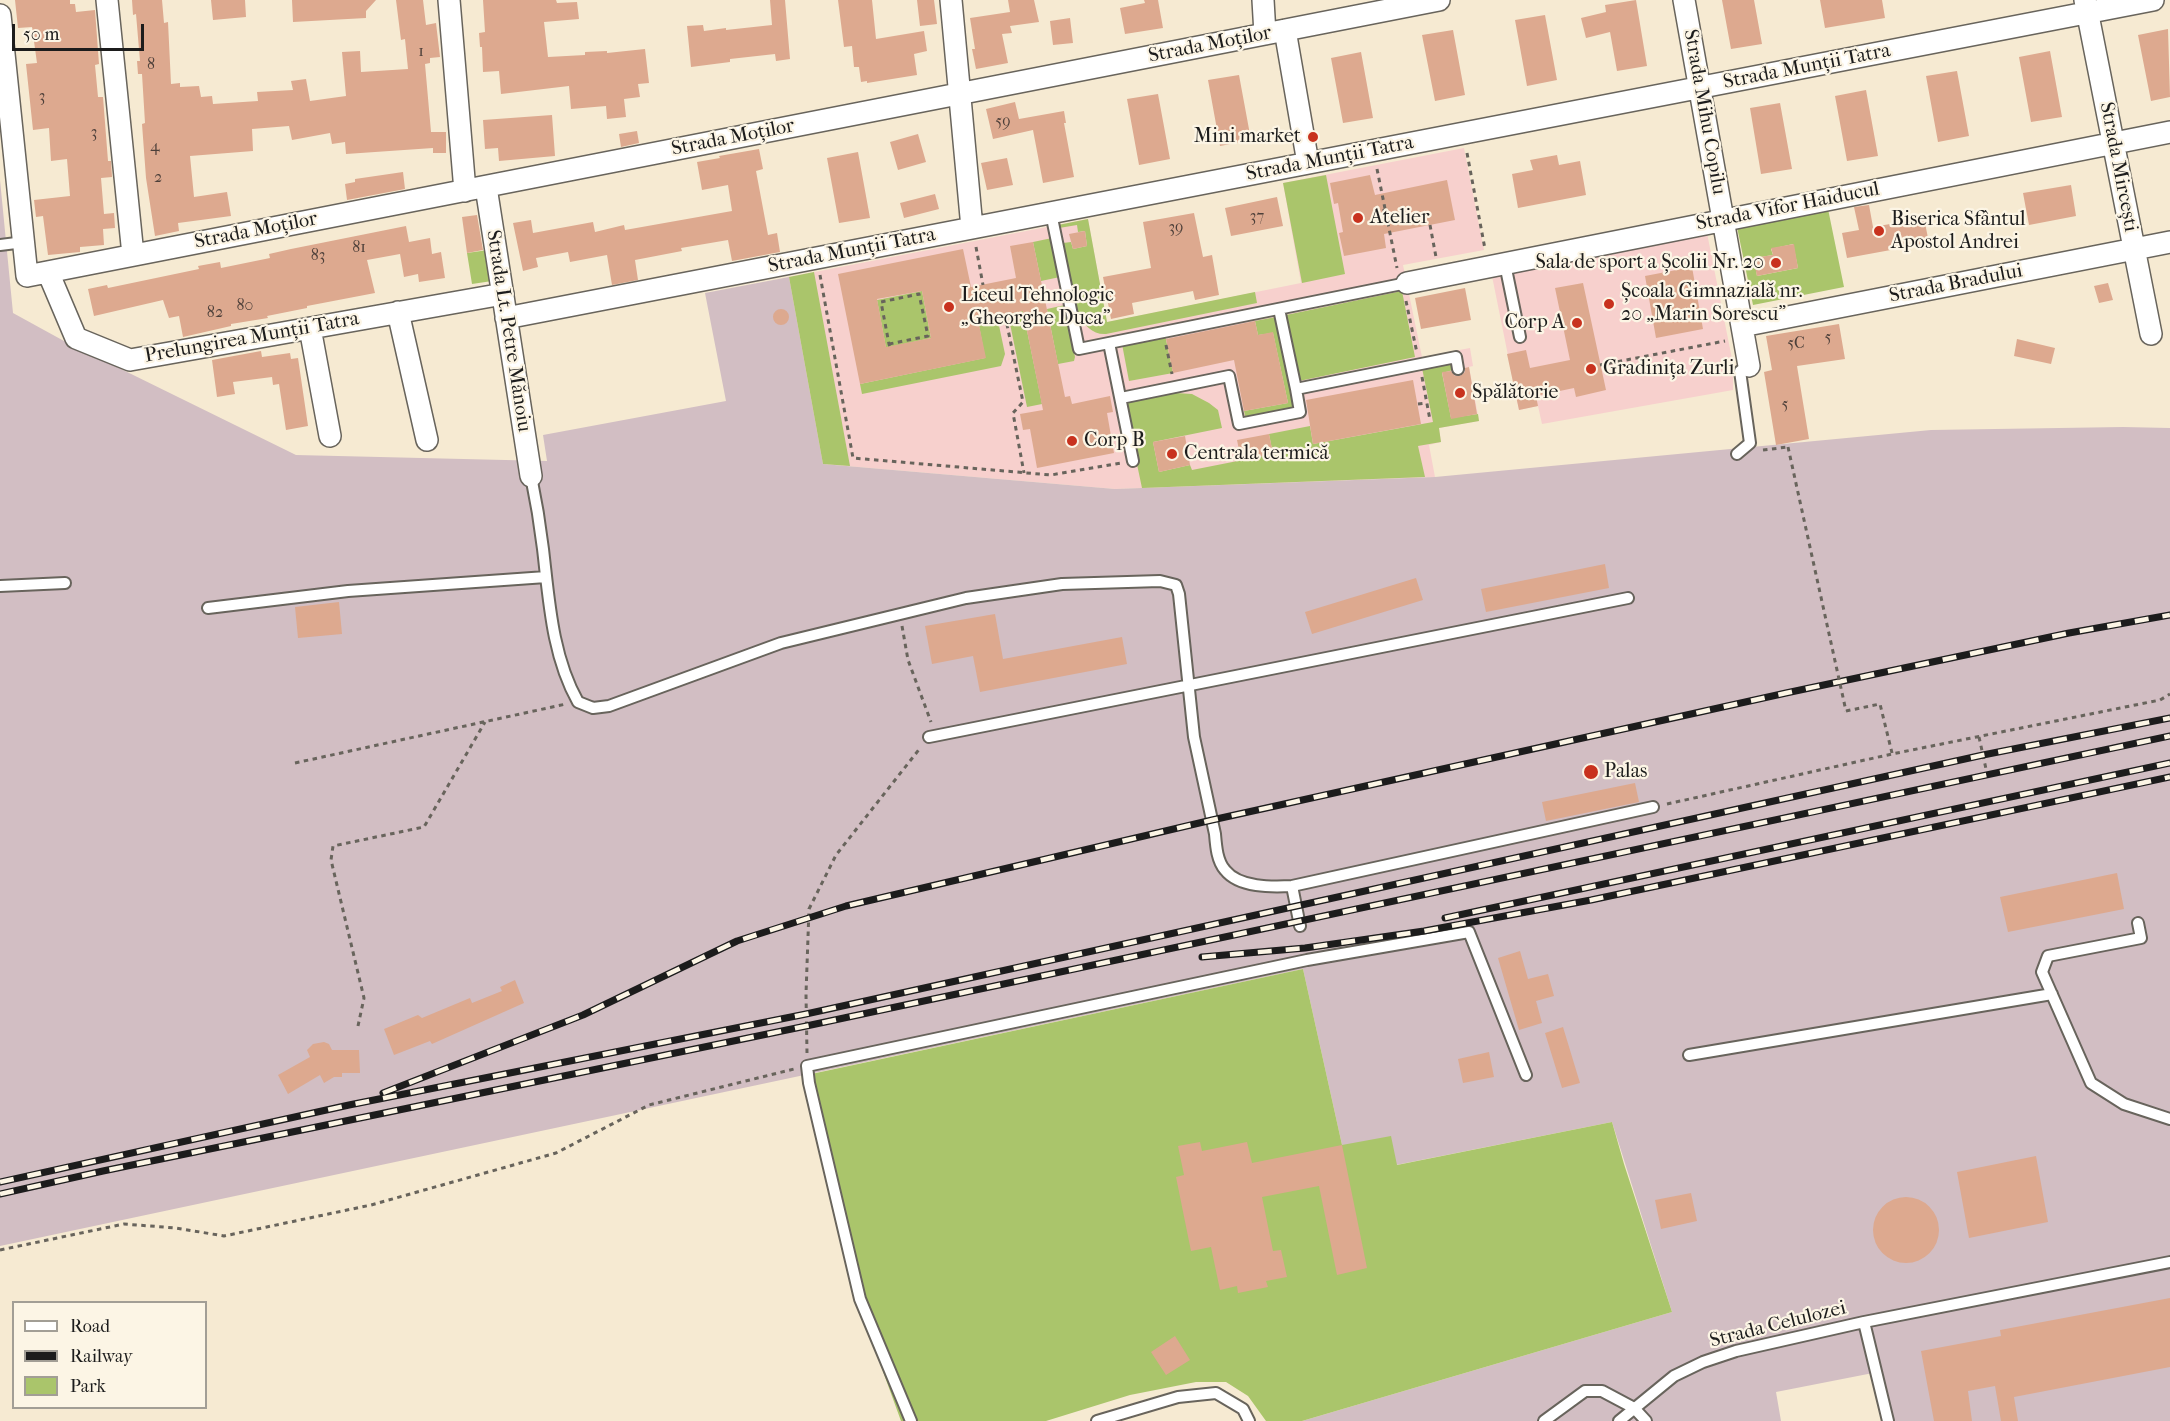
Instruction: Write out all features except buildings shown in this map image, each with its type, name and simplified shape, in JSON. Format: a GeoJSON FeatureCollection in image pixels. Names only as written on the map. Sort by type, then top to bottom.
{"type":"FeatureCollection","features":[{"type":"Feature","properties":{"kind":"street"},"geometry":{"type":"LineString","coordinates":[[107,0],[133,255]]}},
{"type":"Feature","properties":{"kind":"street"},"geometry":{"type":"LineString","coordinates":[[449,0],[465,191]]}},
{"type":"Feature","properties":{"kind":"street"},"geometry":{"type":"LineString","coordinates":[[951,0],[972,228]]}},
{"type":"Feature","properties":{"kind":"street"},"geometry":{"type":"LineString","coordinates":[[1263,0],[1275,32],[1308,163]]}},
{"type":"Feature","properties":{"kind":"street","name":"Strada Moților"},"geometry":{"type":"LineString","coordinates":[[24,242],[27,276],[1439,0]]}},
{"type":"Feature","properties":{"kind":"street","name":"Strada Mihu Copilu"},"geometry":{"type":"LineString","coordinates":[[1684,0],[1749,366]]}},
{"type":"Feature","properties":{"kind":"street","name":"Strada Munții Tatra"},"geometry":{"type":"LineString","coordinates":[[506,318],[1700,88],[2087,6],[2153,0]]}},
{"type":"Feature","properties":{"kind":"street","name":"Strada Mircești"},"geometry":{"type":"LineString","coordinates":[[2087,6],[2151,334]]}},
{"type":"Feature","properties":{"kind":"street"},"geometry":{"type":"LineString","coordinates":[[0,15],[24,242]]}},
{"type":"Feature","properties":{"kind":"street","name":"Strada Vifor Haiducul"},"geometry":{"type":"LineString","coordinates":[[1404,284],[2170,132]]}},
{"type":"Feature","properties":{"kind":"street","name":"Strada Lt. Petre Mănoiu"},"geometry":{"type":"LineString","coordinates":[[486,187],[531,476]]}},
{"type":"Feature","properties":{"kind":"street","name":"Strada Bradului"},"geometry":{"type":"LineString","coordinates":[[1743,332],[2170,242]]}},
{"type":"Feature","properties":{"kind":"street","name":"Prelungirea Munții Tatra"},"geometry":{"type":"LineString","coordinates":[[48,272],[76,338],[130,360],[503,294]]}},
{"type":"Feature","properties":{"kind":"street"},"geometry":{"type":"LineString","coordinates":[[398,312],[427,441]]}},
{"type":"Feature","properties":{"kind":"street"},"geometry":{"type":"LineString","coordinates":[[310,328],[330,436]]}},
{"type":"Feature","properties":{"kind":"lane"},"geometry":{"type":"LineString","coordinates":[[1051,213],[1079,349],[1404,284]]}},
{"type":"Feature","properties":{"kind":"lane"},"geometry":{"type":"LineString","coordinates":[[0,245],[24,242]]}},
{"type":"Feature","properties":{"kind":"lane"},"geometry":{"type":"LineString","coordinates":[[1497,265],[1521,337]]}},
{"type":"Feature","properties":{"kind":"lane"},"geometry":{"type":"LineString","coordinates":[[1121,398],[1229,376],[1239,424],[1300,412],[1279,309]]}},
{"type":"Feature","properties":{"kind":"lane"},"geometry":{"type":"LineString","coordinates":[[1109,343],[1134,461]]}},
{"type":"Feature","properties":{"kind":"lane"},"geometry":{"type":"LineString","coordinates":[[1296,389],[1456,357],[1458,369]]}},
{"type":"Feature","properties":{"kind":"lane"},"geometry":{"type":"LineString","coordinates":[[1737,454],[1750,443],[1740,371],[1749,366]]}},
{"type":"Feature","properties":{"kind":"lane"},"geometry":{"type":"LineString","coordinates":[[531,476],[539,514],[552,622],[567,682],[578,702],[593,708],[609,706],[782,643],[966,598],[1062,584],[1160,581],[1176,585],[1179,594],[1195,743],[1204,777],[1217,852],[1225,870],[1237,880],[1264,888],[1292,886],[1653,807]]}},
{"type":"Feature","properties":{"kind":"lane"},"geometry":{"type":"LineString","coordinates":[[207,608],[348,591],[546,577]]}},
{"type":"Feature","properties":{"kind":"lane"},"geometry":{"type":"LineString","coordinates":[[0,586],[65,583]]}},
{"type":"Feature","properties":{"kind":"lane"},"geometry":{"type":"LineString","coordinates":[[929,737],[1628,598]]}},
{"type":"Feature","properties":{"kind":"lane"},"geometry":{"type":"LineString","coordinates":[[1292,886],[1300,926]]}},
{"type":"Feature","properties":{"kind":"lane"},"geometry":{"type":"LineString","coordinates":[[2138,922],[2141,938],[2048,956],[2042,972],[2091,1083],[2124,1104],[2170,1119]]}},
{"type":"Feature","properties":{"kind":"lane"},"geometry":{"type":"LineString","coordinates":[[911,1421],[860,1299],[809,1083],[807,1066],[1307,960],[1469,932],[1526,1075]]}},
{"type":"Feature","properties":{"kind":"lane"},"geometry":{"type":"LineString","coordinates":[[1689,1055],[2052,994]]}},
{"type":"Feature","properties":{"kind":"lane"},"geometry":{"type":"LineString","coordinates":[[1864,1323],[2170,1262]]}},
{"type":"Feature","properties":{"kind":"lane","name":"Strada Celulozei"},"geometry":{"type":"LineString","coordinates":[[1619,1421],[1674,1376],[1703,1362],[1736,1351],[1864,1323],[1888,1421]]}},
{"type":"Feature","properties":{"kind":"lane"},"geometry":{"type":"LineString","coordinates":[[1545,1421],[1585,1391],[1602,1391],[1634,1408],[1646,1421]]}},
{"type":"Feature","properties":{"kind":"lane"},"geometry":{"type":"LineString","coordinates":[[1097,1421],[1178,1397],[1216,1393],[1243,1409],[1249,1421]]}},
{"type":"Feature","properties":{"kind":"path"},"geometry":{"type":"LineString","coordinates":[[1463,133],[1497,265]]}},
{"type":"Feature","properties":{"kind":"path"},"geometry":{"type":"LineString","coordinates":[[1373,150],[1385,210],[1404,284]]}},
{"type":"Feature","properties":{"kind":"path"},"geometry":{"type":"LineString","coordinates":[[1374,213],[1385,210]]}},
{"type":"Feature","properties":{"kind":"path"},"geometry":{"type":"LineString","coordinates":[[1430,225],[1440,277]]}},
{"type":"Feature","properties":{"kind":"path"},"geometry":{"type":"LineString","coordinates":[[972,228],[983,285]]}},
{"type":"Feature","properties":{"kind":"path"},"geometry":{"type":"LineString","coordinates":[[817,258],[853,458],[1051,475],[1134,461]]}},
{"type":"Feature","properties":{"kind":"path"},"geometry":{"type":"LineString","coordinates":[[919,293],[928,338],[889,345],[880,300],[919,293]]}},
{"type":"Feature","properties":{"kind":"path"},"geometry":{"type":"LineString","coordinates":[[1005,315],[1023,402],[1013,413],[1024,473]]}},
{"type":"Feature","properties":{"kind":"path"},"geometry":{"type":"LineString","coordinates":[[1163,332],[1172,377]]}},
{"type":"Feature","properties":{"kind":"path"},"geometry":{"type":"LineString","coordinates":[[1600,365],[1743,332]]}},
{"type":"Feature","properties":{"kind":"path"},"geometry":{"type":"LineString","coordinates":[[1418,404],[1426,403]]}},
{"type":"Feature","properties":{"kind":"path"},"geometry":{"type":"LineString","coordinates":[[1788,447],[1846,711],[1880,704],[1892,754]]}},
{"type":"Feature","properties":{"kind":"path"},"geometry":{"type":"LineString","coordinates":[[0,1250],[124,1224],[176,1228],[224,1236],[371,1204],[556,1153],[649,1106],[807,1066],[806,994],[809,909],[836,855],[929,737],[931,719],[908,660],[900,615]]}},
{"type":"Feature","properties":{"kind":"path"},"geometry":{"type":"LineString","coordinates":[[1653,807],[1892,754],[2160,700],[2170,694]]}},
{"type":"Feature","properties":{"kind":"path"},"geometry":{"type":"LineString","coordinates":[[295,763],[578,702]]}},
{"type":"Feature","properties":{"kind":"path"},"geometry":{"type":"LineString","coordinates":[[358,1026],[364,998],[331,860],[333,846],[424,827],[485,722]]}},
{"type":"Feature","properties":{"kind":"path"},"geometry":{"type":"LineString","coordinates":[[1979,737],[1988,778]]}},
{"type":"Feature","properties":{"kind":"shaded area","name":"Liceul Tehnologic „Gheorghe Duca”"},"geometry":{"type":"Polygon","coordinates":[[[1464,148],[1484,250],[1403,265],[1422,357],[1470,348],[1473,366],[1469,367],[1479,421],[1439,428],[1441,442],[1429,445],[1435,477],[1115,489],[823,464],[789,277],[1088,219],[1107,322],[1301,283],[1283,183],[1464,148]]]}},
{"type":"Feature","properties":{"kind":"shaded area"},"geometry":{"type":"Polygon","coordinates":[[[0,180],[13,313],[64,341],[296,455],[547,461],[543,435],[726,401],[705,293],[789,277],[823,464],[1115,489],[1435,477],[1931,430],[2170,428],[2170,1421],[1883,1421],[1873,1373],[1776,1392],[1781,1421],[1302,1421],[1672,1312],[1612,1122],[1396,1165],[1342,1145],[1303,969],[0,1246],[0,180]]]}},
{"type":"Feature","properties":{"kind":"shaded area","name":"Școala Gimnazială nr. 20 „Marin Sorescu”"},"geometry":{"type":"Polygon","coordinates":[[[1707,233],[1733,364],[1733,390],[1542,424],[1538,406],[1519,410],[1492,276],[1707,233]]]}},
{"type":"Feature","properties":{"kind":"green space"},"geometry":{"type":"Polygon","coordinates":[[[1326,175],[1345,274],[1302,283],[1283,183],[1326,175]]]}},
{"type":"Feature","properties":{"kind":"green space"},"geometry":{"type":"Polygon","coordinates":[[[1828,209],[1844,287],[1753,305],[1737,227],[1828,209]],[[1793,244],[1771,249],[1773,255],[1754,258],[1757,276],[1798,268],[1793,244]]]}},
{"type":"Feature","properties":{"kind":"green space"},"geometry":{"type":"Polygon","coordinates":[[[1088,219],[1107,322],[1255,292],[1257,303],[1106,334],[1093,331],[1078,314],[1063,243],[1071,242],[1073,249],[1087,246],[1085,231],[1078,232],[1077,225],[1059,228],[1058,225],[1088,219]]]}},
{"type":"Feature","properties":{"kind":"green space"},"geometry":{"type":"Polygon","coordinates":[[[1052,238],[1060,277],[1041,281],[1033,242],[1052,238]]]}},
{"type":"Feature","properties":{"kind":"green space"},"geometry":{"type":"Polygon","coordinates":[[[488,250],[492,281],[472,284],[467,253],[488,250]]]}},
{"type":"Feature","properties":{"kind":"green space"},"geometry":{"type":"Polygon","coordinates":[[[814,272],[850,466],[823,464],[789,277],[814,272]]]}},
{"type":"Feature","properties":{"kind":"green space"},"geometry":{"type":"Polygon","coordinates":[[[922,291],[931,338],[886,348],[877,300],[922,291]]]}},
{"type":"Feature","properties":{"kind":"green space"},"geometry":{"type":"Polygon","coordinates":[[[1402,291],[1415,357],[1299,381],[1286,315],[1402,291]]]}},
{"type":"Feature","properties":{"kind":"green space"},"geometry":{"type":"Polygon","coordinates":[[[1065,305],[1075,357],[1074,361],[1058,364],[1047,309],[1065,305]]]}},
{"type":"Feature","properties":{"kind":"green space"},"geometry":{"type":"Polygon","coordinates":[[[1023,311],[1042,404],[1027,407],[1008,314],[1023,311]]]}},
{"type":"Feature","properties":{"kind":"green space"},"geometry":{"type":"Polygon","coordinates":[[[997,316],[1005,354],[1001,366],[862,394],[860,384],[985,358],[978,320],[997,316]]]}},
{"type":"Feature","properties":{"kind":"green space"},"geometry":{"type":"Polygon","coordinates":[[[1276,317],[1295,411],[1246,420],[1244,411],[1288,403],[1273,333],[1258,335],[1255,321],[1276,317]]]}},
{"type":"Feature","properties":{"kind":"green space"},"geometry":{"type":"Polygon","coordinates":[[[1165,335],[1173,373],[1129,381],[1122,344],[1165,335]]]}},
{"type":"Feature","properties":{"kind":"green space"},"geometry":{"type":"Polygon","coordinates":[[[1451,362],[1453,370],[1442,373],[1451,418],[1478,414],[1479,421],[1439,428],[1441,442],[1418,446],[1425,477],[1142,488],[1124,403],[1176,393],[1192,394],[1218,410],[1222,428],[1153,442],[1159,472],[1190,465],[1192,470],[1273,454],[1269,434],[1310,426],[1313,444],[1433,422],[1422,368],[1451,362]]]}},
{"type":"Feature","properties":{"kind":"green space"},"geometry":{"type":"Polygon","coordinates":[[[1303,969],[1342,1145],[1391,1136],[1397,1165],[1612,1122],[1672,1312],[1302,1421],[1266,1421],[1248,1396],[1226,1382],[1196,1382],[1130,1395],[1046,1421],[901,1421],[854,1292],[802,1076],[1303,969]]]}},
{"type":"Feature","properties":{"kind":"railway"},"geometry":{"type":"LineString","coordinates":[[383,1093],[583,1015],[737,941],[846,906],[1212,820],[1786,693],[2069,633],[2170,615]]}},
{"type":"Feature","properties":{"kind":"railway"},"geometry":{"type":"LineString","coordinates":[[0,1182],[349,1105],[806,1014],[1983,755],[2170,718]]}},
{"type":"Feature","properties":{"kind":"railway"},"geometry":{"type":"LineString","coordinates":[[0,1194],[811,1025],[2170,736]]}},
{"type":"Feature","properties":{"kind":"railway"},"geometry":{"type":"LineString","coordinates":[[1445,918],[2170,763]]}},
{"type":"Feature","properties":{"kind":"railway"},"geometry":{"type":"LineString","coordinates":[[1202,957],[1305,948],[1424,931],[1591,900],[2170,777]]}},
{"type":"Feature","properties":{"kind":"place","name":"Mini market"},"geometry":{"type":"Point","coordinates":[1313,137]}},
{"type":"Feature","properties":{"kind":"place","name":"Atelier"},"geometry":{"type":"Point","coordinates":[1358,218]}},
{"type":"Feature","properties":{"kind":"place","name":"Biserica Sfântul Apostol Andrei"},"geometry":{"type":"Point","coordinates":[1879,231]}},
{"type":"Feature","properties":{"kind":"place","name":"Sala de sport a Școlii Nr. 20"},"geometry":{"type":"Point","coordinates":[1776,263]}},
{"type":"Feature","properties":{"kind":"place","name":"Școala Gimnazială nr. 20 „Marin Sorescu”"},"geometry":{"type":"Point","coordinates":[1609,304]}},
{"type":"Feature","properties":{"kind":"place","name":"Liceul Tehnologic „Gheorghe Duca”"},"geometry":{"type":"Point","coordinates":[949,307]}},
{"type":"Feature","properties":{"kind":"place","name":"Corp A"},"geometry":{"type":"Point","coordinates":[1577,323]}},
{"type":"Feature","properties":{"kind":"place","name":"Gradinița Zurli"},"geometry":{"type":"Point","coordinates":[1591,369]}},
{"type":"Feature","properties":{"kind":"place","name":"Spălătorie"},"geometry":{"type":"Point","coordinates":[1460,393]}},
{"type":"Feature","properties":{"kind":"place","name":"Corp B"},"geometry":{"type":"Point","coordinates":[1072,441]}},
{"type":"Feature","properties":{"kind":"place","name":"Centrala termică"},"geometry":{"type":"Point","coordinates":[1172,454]}},
{"type":"Feature","properties":{"kind":"place","name":"Palas"},"geometry":{"type":"Point","coordinates":[1591,772]}}]}
